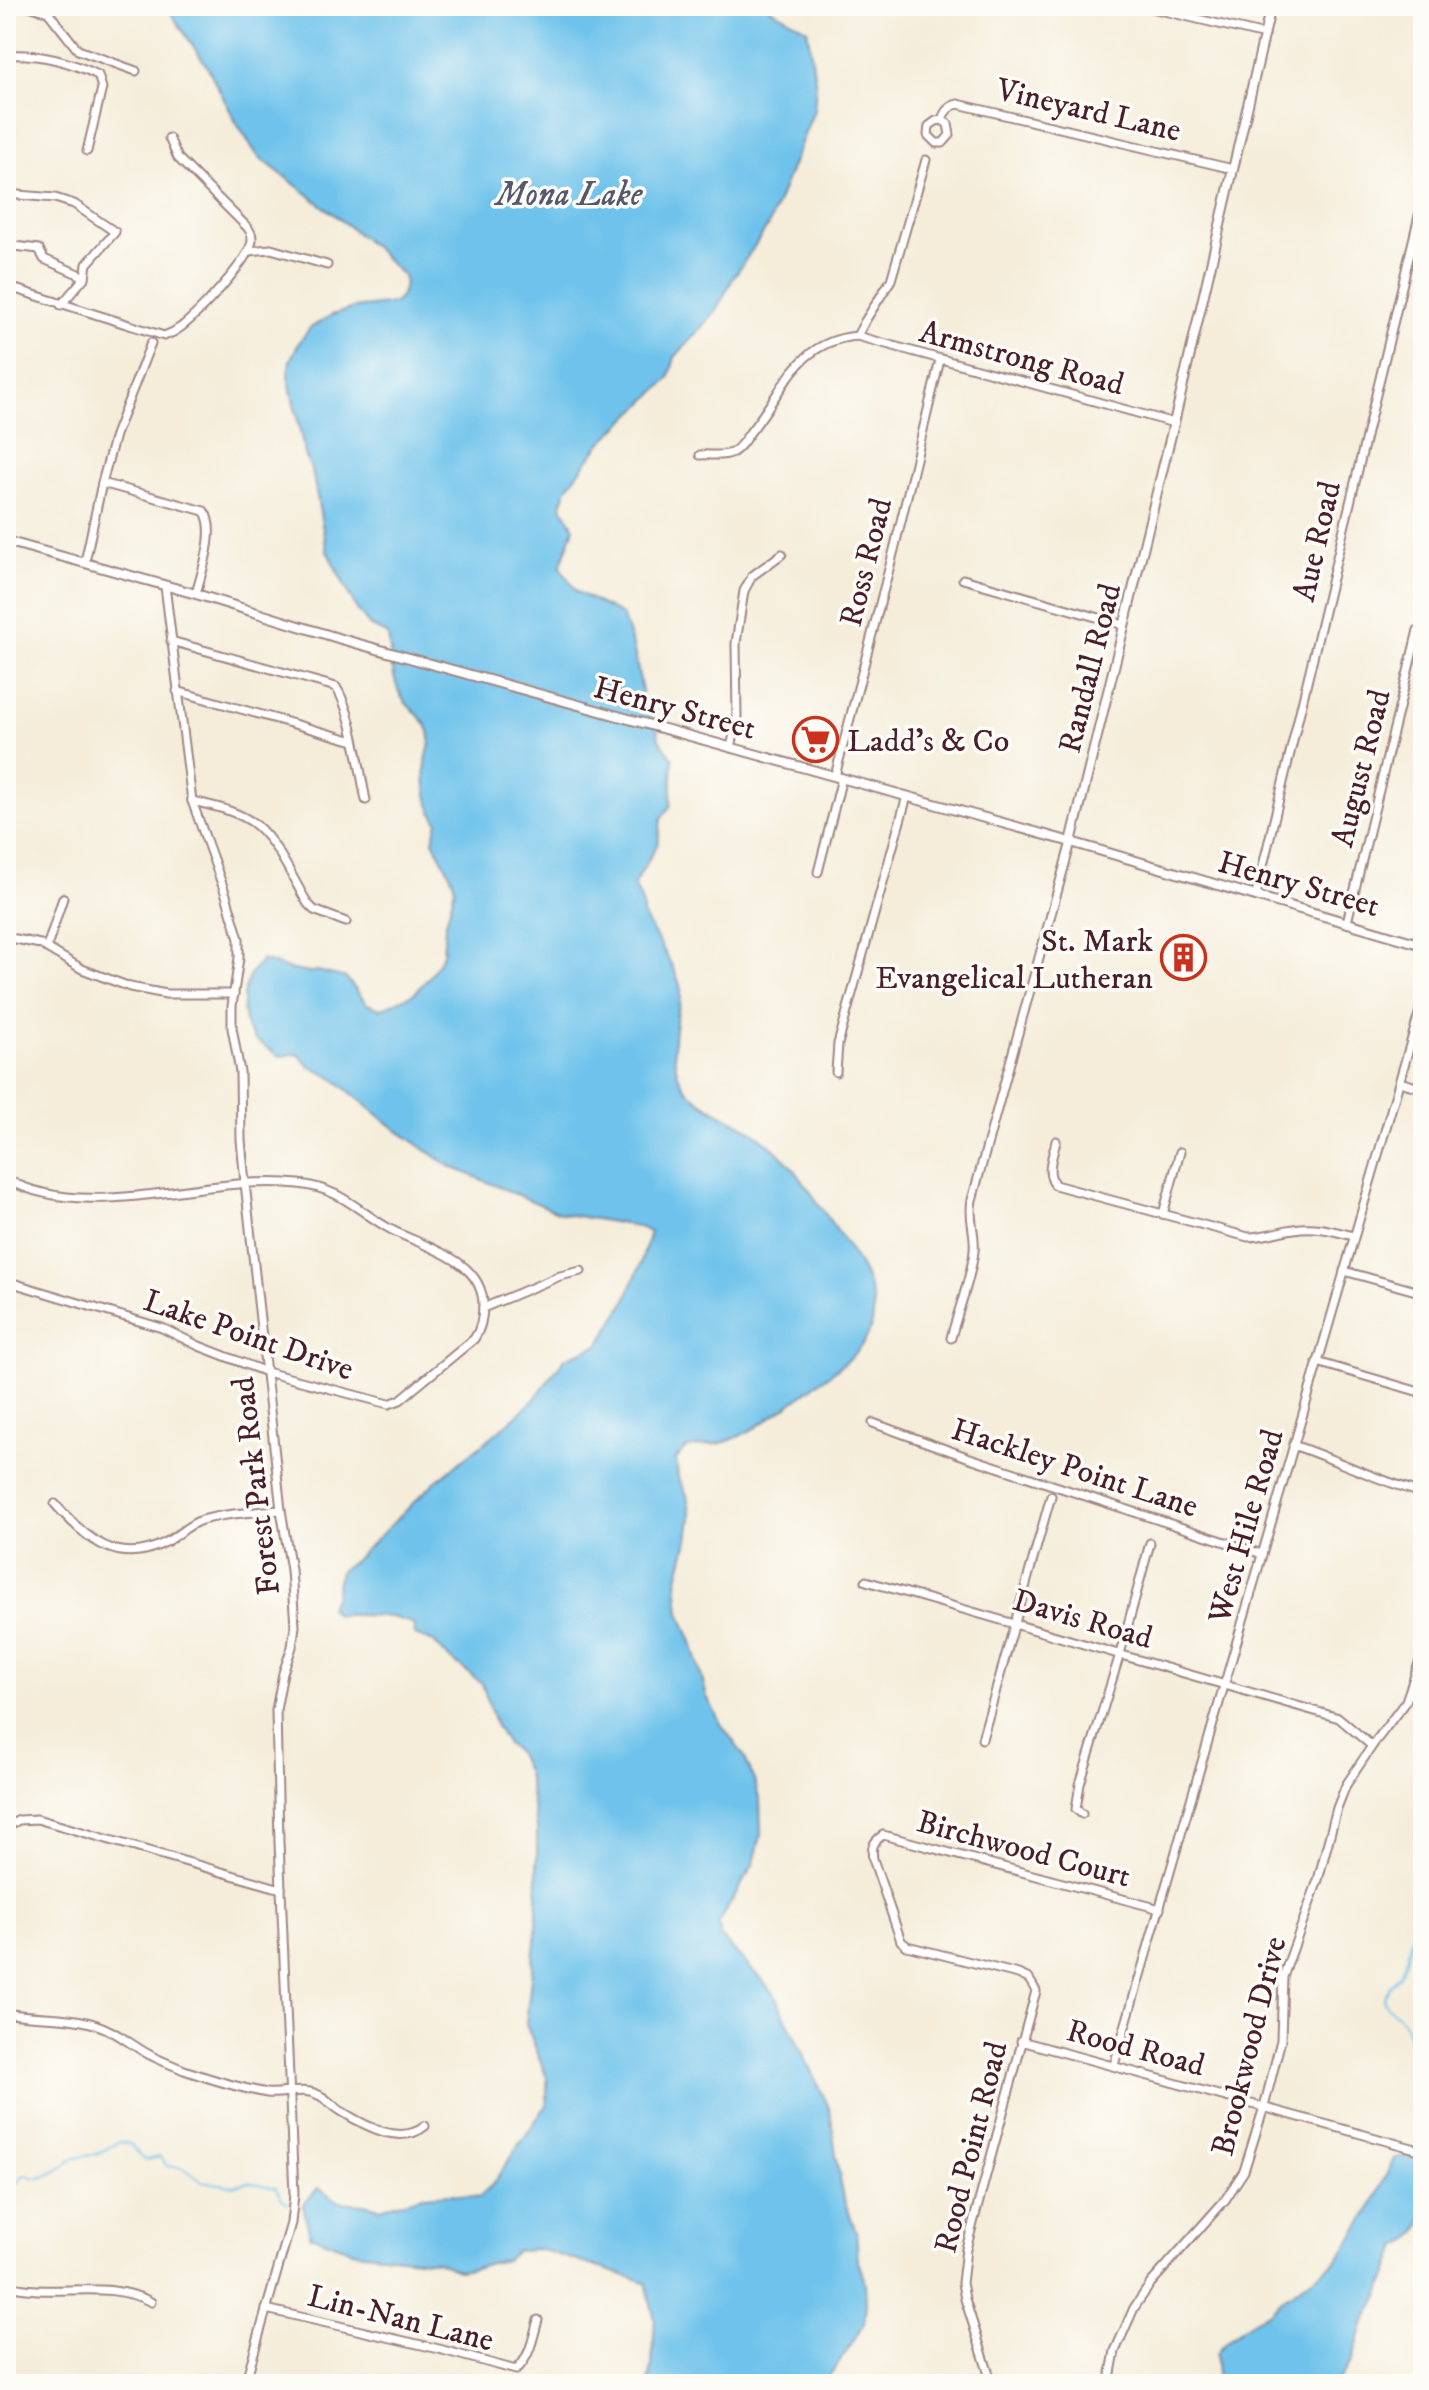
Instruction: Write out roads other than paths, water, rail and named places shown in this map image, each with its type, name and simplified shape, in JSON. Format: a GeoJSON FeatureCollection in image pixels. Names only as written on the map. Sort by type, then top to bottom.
{"type":"FeatureCollection","features":[{"type":"Feature","properties":{"kind":"street"},"geometry":{"type":"LineString","coordinates":[[29,6],[48,12],[78,50],[136,71]]}},
{"type":"Feature","properties":{"kind":"street"},"geometry":{"type":"LineString","coordinates":[[1143,6],[1265,35]]}},
{"type":"Feature","properties":{"kind":"street","name":"Randall Road"},"geometry":{"type":"LineString","coordinates":[[951,1338],[975,1248],[970,1220],[972,1200],[1071,842],[1174,423],[1271,6]]}},
{"type":"Feature","properties":{"kind":"street"},"geometry":{"type":"LineString","coordinates":[[6,55],[56,59],[98,75],[102,88],[87,151]]}},
{"type":"Feature","properties":{"kind":"street","name":"Vineyard Lane"},"geometry":{"type":"LineString","coordinates":[[942,120],[951,105],[958,104],[1233,169]]}},
{"type":"Feature","properties":{"kind":"street"},"geometry":{"type":"LineString","coordinates":[[6,286],[164,336],[178,330],[202,308],[252,242],[248,228],[178,158],[169,138]]}},
{"type":"Feature","properties":{"kind":"street"},"geometry":{"type":"LineString","coordinates":[[700,455],[723,455],[735,451],[804,358],[830,341],[857,336],[891,280],[926,160]]}},
{"type":"Feature","properties":{"kind":"street"},"geometry":{"type":"LineString","coordinates":[[6,194],[55,198],[74,204],[115,232],[87,264],[85,277],[61,305]]}},
{"type":"Feature","properties":{"kind":"street","name":"Aue Road"},"geometry":{"type":"LineString","coordinates":[[1256,895],[1423,199]]}},
{"type":"Feature","properties":{"kind":"street"},"geometry":{"type":"LineString","coordinates":[[6,245],[39,249],[44,259],[85,277]]}},
{"type":"Feature","properties":{"kind":"street"},"geometry":{"type":"LineString","coordinates":[[248,251],[271,249],[327,265]]}},
{"type":"Feature","properties":{"kind":"street","name":"Armstrong Road"},"geometry":{"type":"LineString","coordinates":[[857,336],[1174,423]]}},
{"type":"Feature","properties":{"kind":"street"},"geometry":{"type":"LineString","coordinates":[[85,562],[115,435],[151,343]]}},
{"type":"Feature","properties":{"kind":"street","name":"Ross Road"},"geometry":{"type":"LineString","coordinates":[[818,872],[838,777],[940,360]]}},
{"type":"Feature","properties":{"kind":"street"},"geometry":{"type":"LineString","coordinates":[[102,483],[204,511],[210,536],[196,594]]}},
{"type":"Feature","properties":{"kind":"street","name":"Henry Street"},"geometry":{"type":"LineString","coordinates":[[6,541],[196,594],[341,639],[1071,842],[1423,945]]}},
{"type":"Feature","properties":{"kind":"street"},"geometry":{"type":"LineString","coordinates":[[731,748],[737,719],[736,643],[744,591],[752,576],[782,554]]}},
{"type":"Feature","properties":{"kind":"street"},"geometry":{"type":"LineString","coordinates":[[963,579],[1124,625]]}},
{"type":"Feature","properties":{"kind":"street","name":"Forest Park Road"},"geometry":{"type":"LineString","coordinates":[[165,586],[192,801],[239,939],[232,1028],[240,1072],[241,1140],[295,1626],[276,1704],[294,2194],[292,2217],[245,2384]]}},
{"type":"Feature","properties":{"kind":"street","name":"August Road"},"geometry":{"type":"LineString","coordinates":[[1347,922],[1418,630],[1423,631]]}},
{"type":"Feature","properties":{"kind":"street"},"geometry":{"type":"LineString","coordinates":[[171,641],[336,687],[342,696],[354,741],[366,800]]}},
{"type":"Feature","properties":{"kind":"street"},"geometry":{"type":"LineString","coordinates":[[177,691],[354,741]]}},
{"type":"Feature","properties":{"kind":"street"},"geometry":{"type":"LineString","coordinates":[[836,1072],[838,1044],[907,796]]}},
{"type":"Feature","properties":{"kind":"street"},"geometry":{"type":"LineString","coordinates":[[192,801],[227,810],[254,824],[273,844],[308,904],[314,910],[346,922]]}},
{"type":"Feature","properties":{"kind":"street"},"geometry":{"type":"LineString","coordinates":[[47,947],[63,898]]}},
{"type":"Feature","properties":{"kind":"street"},"geometry":{"type":"LineString","coordinates":[[6,937],[47,947],[82,969],[130,987],[166,994],[234,994]]}},
{"type":"Feature","properties":{"kind":"street","name":"West Hile Road"},"geometry":{"type":"LineString","coordinates":[[1114,2065],[1423,1000]]}},
{"type":"Feature","properties":{"kind":"street"},"geometry":{"type":"LineString","coordinates":[[1400,1082],[1423,1089]]}},
{"type":"Feature","properties":{"kind":"street"},"geometry":{"type":"LineString","coordinates":[[1056,1141],[1049,1170],[1055,1185],[1248,1237],[1311,1227],[1353,1236]]}},
{"type":"Feature","properties":{"kind":"street"},"geometry":{"type":"LineString","coordinates":[[1163,1214],[1180,1152]]}},
{"type":"Feature","properties":{"kind":"street"},"geometry":{"type":"LineString","coordinates":[[6,1179],[56,1196],[168,1193],[245,1183],[298,1184],[331,1191],[386,1227],[464,1266],[481,1287],[483,1308],[560,1276],[581,1271]]}},
{"type":"Feature","properties":{"kind":"street"},"geometry":{"type":"LineString","coordinates":[[1344,1271],[1423,1293]]}},
{"type":"Feature","properties":{"kind":"street","name":"Lake Point Drive"},"geometry":{"type":"LineString","coordinates":[[6,1281],[162,1328],[266,1372],[389,1404],[400,1400],[474,1339],[479,1332],[483,1308]]}},
{"type":"Feature","properties":{"kind":"street"},"geometry":{"type":"LineString","coordinates":[[1317,1362],[1423,1393]]}},
{"type":"Feature","properties":{"kind":"street","name":"Hackley Point Lane"},"geometry":{"type":"LineString","coordinates":[[873,1423],[1262,1554]]}},
{"type":"Feature","properties":{"kind":"street"},"geometry":{"type":"LineString","coordinates":[[1293,1445],[1339,1461],[1372,1478],[1423,1493]]}},
{"type":"Feature","properties":{"kind":"street"},"geometry":{"type":"LineString","coordinates":[[982,1739],[1051,1496]]}},
{"type":"Feature","properties":{"kind":"street"},"geometry":{"type":"LineString","coordinates":[[55,1504],[90,1539],[126,1551],[155,1547],[199,1521],[281,1510]]}},
{"type":"Feature","properties":{"kind":"street"},"geometry":{"type":"LineString","coordinates":[[1082,1814],[1076,1809],[1080,1784],[1150,1543]]}},
{"type":"Feature","properties":{"kind":"street","name":"Davis Road"},"geometry":{"type":"LineString","coordinates":[[866,1581],[1339,1718],[1372,1746]]}},
{"type":"Feature","properties":{"kind":"street","name":"Brookwood Drive"},"geometry":{"type":"LineString","coordinates":[[1109,2384],[1115,2351],[1134,2308],[1151,2283],[1237,2184],[1248,2161],[1281,2040],[1283,1977],[1318,1880],[1337,1808],[1346,1785],[1406,1701],[1421,1657]]}},
{"type":"Feature","properties":{"kind":"street"},"geometry":{"type":"LineString","coordinates":[[7,1825],[19,1820],[37,1819],[281,1889]]}},
{"type":"Feature","properties":{"kind":"street","name":"Birchwood Court"},"geometry":{"type":"LineString","coordinates":[[1018,1974],[907,1946],[901,1941],[873,1859],[871,1848],[876,1840],[883,1835],[1160,1909]]}},
{"type":"Feature","properties":{"kind":"street","name":"Rood Point Road"},"geometry":{"type":"LineString","coordinates":[[992,2384],[987,2361],[968,2312],[962,2283],[966,2249],[1036,1991],[1029,1979],[1018,1974]]}},
{"type":"Feature","properties":{"kind":"street"},"geometry":{"type":"LineString","coordinates":[[6,2013],[96,2024],[150,2055],[186,2071],[270,2093],[310,2092],[358,2121],[400,2136],[418,2132],[425,2126]]}},
{"type":"Feature","properties":{"kind":"street","name":"Rood Road"},"geometry":{"type":"LineString","coordinates":[[1021,2041],[1423,2151]]}},
{"type":"Feature","properties":{"kind":"street"},"geometry":{"type":"LineString","coordinates":[[6,2285],[46,2291],[123,2291],[151,2302]]}},
{"type":"Feature","properties":{"kind":"street","name":"Lin-Nan Lane"},"geometry":{"type":"LineString","coordinates":[[266,2309],[516,2370],[528,2352],[538,2320]]}},
{"type":"Feature","properties":{"kind":"water","name":"Mona Lake"},"geometry":{"type":"Polygon","coordinates":[[[166,6],[772,6],[771,9],[807,29],[816,86],[814,110],[769,224],[732,280],[716,311],[675,357],[669,379],[601,443],[567,488],[561,505],[574,528],[560,567],[577,592],[622,615],[633,646],[642,690],[641,702],[657,727],[659,739],[673,758],[671,805],[661,819],[658,843],[634,885],[643,905],[643,915],[671,964],[681,991],[674,1043],[678,1075],[697,1099],[750,1130],[789,1164],[853,1254],[872,1299],[870,1330],[857,1351],[838,1368],[748,1432],[722,1443],[686,1448],[676,1459],[678,1477],[687,1495],[691,1517],[677,1582],[680,1613],[692,1642],[707,1697],[721,1724],[744,1756],[760,1802],[761,1835],[754,1863],[719,1923],[720,1936],[773,1992],[830,2110],[838,2170],[845,2203],[856,2231],[858,2260],[865,2283],[864,2323],[823,2384],[649,2384],[655,2320],[646,2282],[539,2249],[517,2250],[506,2260],[458,2270],[436,2261],[355,2252],[310,2235],[303,2205],[318,2188],[340,2202],[380,2208],[423,2196],[452,2194],[479,2197],[492,2185],[547,2104],[547,2078],[526,2023],[537,1923],[537,1827],[527,1773],[518,1753],[506,1743],[495,1724],[482,1683],[434,1642],[415,1635],[413,1624],[385,1616],[336,1615],[329,1607],[335,1596],[340,1571],[435,1482],[533,1401],[565,1358],[599,1345],[624,1304],[650,1232],[636,1226],[560,1213],[450,1166],[398,1131],[333,1078],[309,1066],[298,1054],[279,1056],[253,1038],[246,1026],[243,996],[249,976],[262,960],[288,969],[308,973],[317,971],[346,978],[367,1004],[381,1009],[415,993],[431,975],[443,954],[445,927],[455,888],[433,841],[438,822],[428,800],[426,785],[429,732],[397,687],[388,635],[370,626],[356,608],[327,551],[313,475],[305,454],[288,376],[290,361],[310,328],[332,315],[354,308],[394,303],[401,297],[405,284],[403,276],[376,249],[258,156],[237,124],[207,66],[166,6]]]}},
{"type":"Feature","properties":{"kind":"water"},"geometry":{"type":"Polygon","coordinates":[[[1411,2156],[1421,2159],[1416,2176],[1423,2181],[1420,2228],[1398,2247],[1380,2294],[1363,2325],[1352,2361],[1336,2384],[1213,2384],[1216,2354],[1223,2345],[1335,2262],[1369,2211],[1394,2159],[1411,2156]]]}},
{"type":"Feature","properties":{"kind":"waterway"},"geometry":{"type":"LineString","coordinates":[[1423,1870],[1417,1880],[1423,1913]]}},
{"type":"Feature","properties":{"kind":"waterway"},"geometry":{"type":"LineString","coordinates":[[1423,1915],[1414,1925],[1399,1976],[1383,1999],[1404,2023],[1423,2071]]}},
{"type":"Feature","properties":{"kind":"waterway"},"geometry":{"type":"LineString","coordinates":[[1420,2141],[1417,2130],[1423,2121]]}},
{"type":"Feature","properties":{"kind":"waterway"},"geometry":{"type":"LineString","coordinates":[[6,2195],[24,2175],[45,2176],[71,2159],[96,2154],[120,2142],[130,2144],[145,2160],[160,2157],[167,2166],[184,2168],[201,2181],[232,2186],[248,2182],[276,2188],[282,2199],[289,2203]]}},
{"type":"Feature","properties":{"kind":"place","name":"Ladd's & Co"},"geometry":{"type":"Point","coordinates":[816,740]}},
{"type":"Feature","properties":{"kind":"place","name":"St. Mark Evangelical Lutheran"},"geometry":{"type":"Point","coordinates":[1184,958]}}]}
